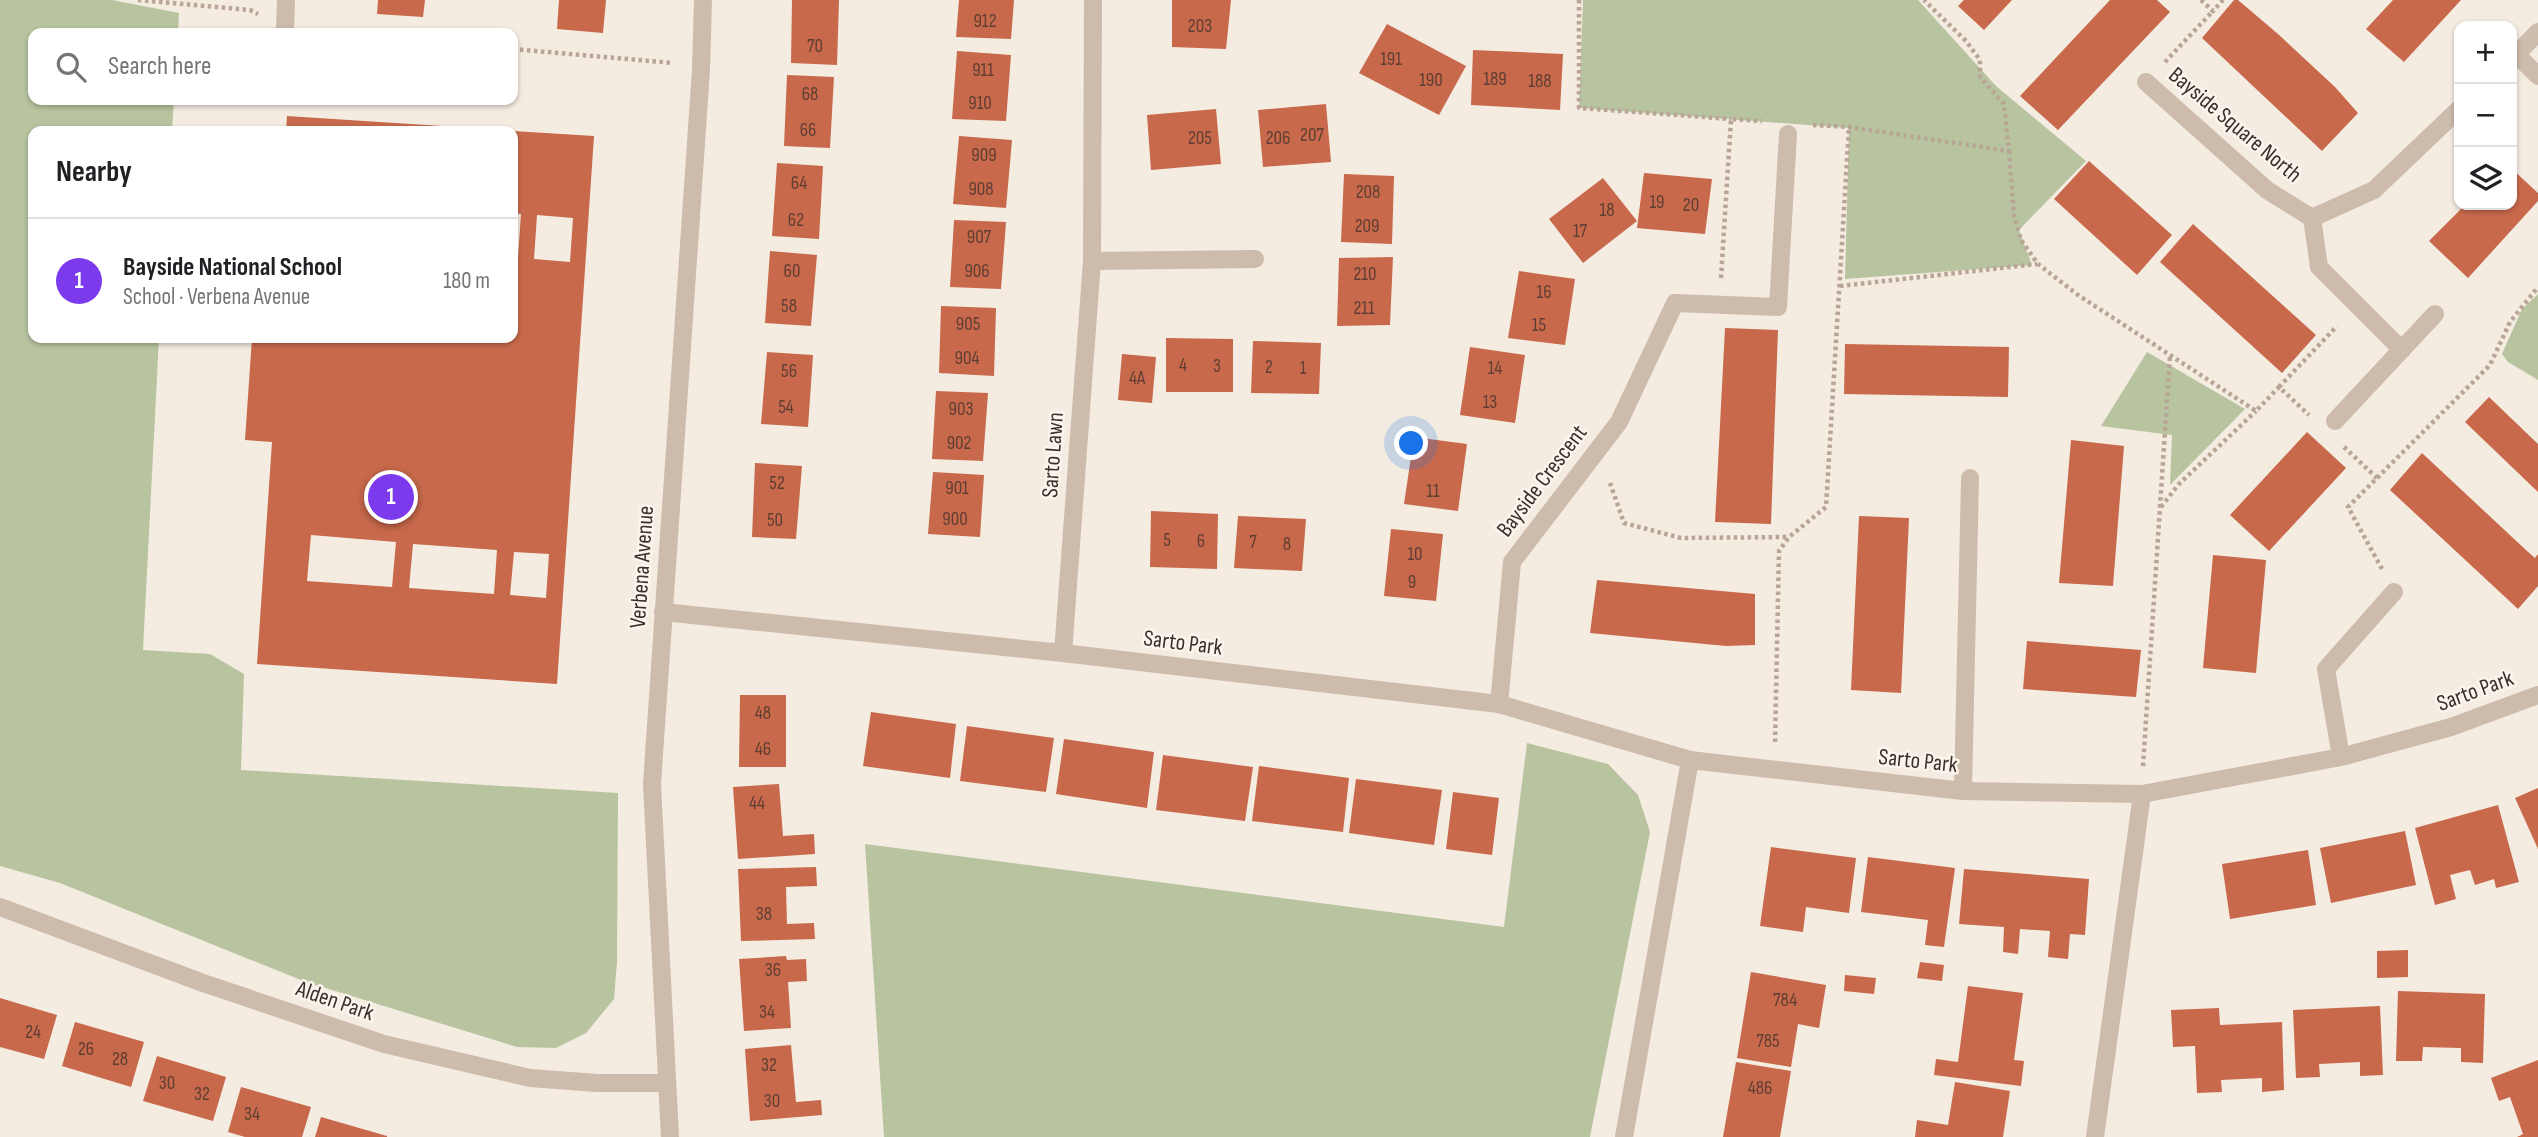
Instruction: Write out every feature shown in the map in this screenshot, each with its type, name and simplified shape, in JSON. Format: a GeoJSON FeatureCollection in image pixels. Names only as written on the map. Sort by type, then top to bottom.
{"type":"FeatureCollection","features":[{"type":"Feature","properties":{"kind":"street"},"geometry":{"type":"LineString","coordinates":[[285,28],[286,0]]}},
{"type":"Feature","properties":{"kind":"street","name":"Verbena Avenue"},"geometry":{"type":"LineString","coordinates":[[670,1137],[652,784],[704,0]]}},
{"type":"Feature","properties":{"kind":"street","name":"Sarto Lawn"},"geometry":{"type":"LineString","coordinates":[[1063,653],[1092,261],[1093,0]]}},
{"type":"Feature","properties":{"kind":"street"},"geometry":{"type":"LineString","coordinates":[[2517,54],[2538,32]]}},
{"type":"Feature","properties":{"kind":"street"},"geometry":{"type":"LineString","coordinates":[[2517,59],[2538,76]]}},
{"type":"Feature","properties":{"kind":"street","name":"Bayside Square North"},"geometry":{"type":"LineString","coordinates":[[2146,82],[2267,190],[2312,218]]}},
{"type":"Feature","properties":{"kind":"street"},"geometry":{"type":"LineString","coordinates":[[2402,350],[2319,267],[2312,218],[2374,190],[2454,114]]}},
{"type":"Feature","properties":{"kind":"street","name":"Bayside Crescent"},"geometry":{"type":"LineString","coordinates":[[1499,704],[1511,562],[1619,422],[1675,303],[1778,307],[1788,134]]}},
{"type":"Feature","properties":{"kind":"street"},"geometry":{"type":"LineString","coordinates":[[1092,261],[1255,259]]}},
{"type":"Feature","properties":{"kind":"street"},"geometry":{"type":"LineString","coordinates":[[2326,422],[2402,350],[2435,314]]}},
{"type":"Feature","properties":{"kind":"street"},"geometry":{"type":"LineString","coordinates":[[1963,790],[1970,478]]}},
{"type":"Feature","properties":{"kind":"street"},"geometry":{"type":"LineString","coordinates":[[2341,757],[2326,669],[2395,592]]}},
{"type":"Feature","properties":{"kind":"street","name":"Sarto Park"},"geometry":{"type":"LineString","coordinates":[[663,612],[1063,653],[1499,704],[1690,760],[1963,790],[2142,794],[2341,757],[2451,727],[2538,695]]}},
{"type":"Feature","properties":{"kind":"street"},"geometry":{"type":"LineString","coordinates":[[1624,1137],[1690,760]]}},
{"type":"Feature","properties":{"kind":"street"},"geometry":{"type":"LineString","coordinates":[[2095,1137],[2142,794]]}},
{"type":"Feature","properties":{"kind":"street","name":"Alden Park"},"geometry":{"type":"LineString","coordinates":[[0,907],[203,983],[384,1044],[530,1078],[597,1083],[667,1083]]}},
{"type":"Feature","properties":{"kind":"path"},"geometry":{"type":"LineString","coordinates":[[138,0],[250,9],[283,28]]}},
{"type":"Feature","properties":{"kind":"path"},"geometry":{"type":"LineString","coordinates":[[1579,0],[1579,108],[1770,122]]}},
{"type":"Feature","properties":{"kind":"path"},"geometry":{"type":"LineString","coordinates":[[1924,0],[1966,41],[1980,60],[1980,76],[2004,104],[2014,216],[2021,240],[2038,264],[2078,295],[2256,411]]}},
{"type":"Feature","properties":{"kind":"path"},"geometry":{"type":"LineString","coordinates":[[2201,0],[2213,11]]}},
{"type":"Feature","properties":{"kind":"path"},"geometry":{"type":"LineString","coordinates":[[2146,82],[2223,0]]}},
{"type":"Feature","properties":{"kind":"path"},"geometry":{"type":"LineString","coordinates":[[518,49],[673,63],[701,70]]}},
{"type":"Feature","properties":{"kind":"path"},"geometry":{"type":"LineString","coordinates":[[1721,279],[1731,119]]}},
{"type":"Feature","properties":{"kind":"path"},"geometry":{"type":"LineString","coordinates":[[1810,125],[1849,127],[2009,151]]}},
{"type":"Feature","properties":{"kind":"path"},"geometry":{"type":"LineString","coordinates":[[1774,769],[1779,551],[1788,537],[1826,508],[1849,127]]}},
{"type":"Feature","properties":{"kind":"path"},"geometry":{"type":"LineString","coordinates":[[1840,286],[2038,264]]}},
{"type":"Feature","properties":{"kind":"path"},"geometry":{"type":"LineString","coordinates":[[2395,592],[2348,507],[2490,365],[2510,322],[2538,288]]}},
{"type":"Feature","properties":{"kind":"path"},"geometry":{"type":"LineString","coordinates":[[2160,508],[2179,484],[2256,411],[2356,305]]}},
{"type":"Feature","properties":{"kind":"path"},"geometry":{"type":"LineString","coordinates":[[2142,794],[2170,355]]}},
{"type":"Feature","properties":{"kind":"path"},"geometry":{"type":"LineString","coordinates":[[2279,387],[2326,422]]}},
{"type":"Feature","properties":{"kind":"path"},"geometry":{"type":"LineString","coordinates":[[2338,441],[2377,478]]}},
{"type":"Feature","properties":{"kind":"path"},"geometry":{"type":"LineString","coordinates":[[1597,449],[1624,523],[1681,538],[1788,537]]}},
{"type":"Feature","properties":{"kind":"green space"},"geometry":{"type":"Polygon","coordinates":[[[0,0],[112,0],[179,13],[178,28],[28,28],[28,105],[174,105],[172,126],[28,126],[28,343],[159,343],[143,650],[210,654],[244,674],[241,770],[618,793],[617,962],[614,999],[586,1033],[556,1048],[517,1047],[306,982],[60,883],[0,866],[0,0]]]}},
{"type":"Feature","properties":{"kind":"green space"},"geometry":{"type":"Polygon","coordinates":[[[1583,0],[1918,0],[1996,86],[2086,161],[2019,230],[2032,265],[1845,279],[1849,128],[1579,108],[1583,0]]]}},
{"type":"Feature","properties":{"kind":"green space"},"geometry":{"type":"Polygon","coordinates":[[[2538,294],[2538,380],[2508,362],[2502,354],[2522,309],[2538,294]]]}},
{"type":"Feature","properties":{"kind":"green space"},"geometry":{"type":"Polygon","coordinates":[[[2147,352],[2245,409],[2170,485],[2172,435],[2101,426],[2147,352]]]}},
{"type":"Feature","properties":{"kind":"green space"},"geometry":{"type":"Polygon","coordinates":[[[1527,743],[1608,764],[1638,795],[1650,832],[1590,1137],[884,1137],[865,844],[1504,927],[1527,743]]]}},
{"type":"Feature","properties":{"kind":"building"},"geometry":{"type":"Polygon","coordinates":[[[378,0],[425,0],[423,17],[377,14],[378,0]]]}},
{"type":"Feature","properties":{"kind":"building"},"geometry":{"type":"Polygon","coordinates":[[[559,0],[606,0],[603,33],[557,29],[559,0]]]}},
{"type":"Feature","properties":{"kind":"building"},"geometry":{"type":"Polygon","coordinates":[[[792,0],[839,0],[837,65],[791,63],[792,0]]]}},
{"type":"Feature","properties":{"kind":"building"},"geometry":{"type":"Polygon","coordinates":[[[959,0],[1014,0],[1011,39],[956,37],[959,0]]]}},
{"type":"Feature","properties":{"kind":"building"},"geometry":{"type":"Polygon","coordinates":[[[1172,0],[1231,0],[1226,49],[1172,47],[1172,0]]]}},
{"type":"Feature","properties":{"kind":"building"},"geometry":{"type":"Polygon","coordinates":[[[1964,0],[2012,0],[1984,30],[1958,6],[1964,0]]]}},
{"type":"Feature","properties":{"kind":"building"},"geometry":{"type":"Polygon","coordinates":[[[2110,0],[2157,0],[2170,12],[2058,130],[2020,96],[2110,0]]]}},
{"type":"Feature","properties":{"kind":"building"},"geometry":{"type":"Polygon","coordinates":[[[2234,0],[2238,0],[2278,34],[2335,87],[2358,113],[2322,151],[2202,38],[2234,0]]]}},
{"type":"Feature","properties":{"kind":"building"},"geometry":{"type":"Polygon","coordinates":[[[2393,0],[2461,0],[2404,62],[2366,29],[2393,0]]]}},
{"type":"Feature","properties":{"kind":"building"},"geometry":{"type":"Polygon","coordinates":[[[1387,24],[1466,66],[1439,115],[1359,73],[1387,24]]]}},
{"type":"Feature","properties":{"kind":"building"},"geometry":{"type":"Polygon","coordinates":[[[1473,50],[1563,54],[1560,110],[1471,105],[1473,50]]]}},
{"type":"Feature","properties":{"kind":"building"},"geometry":{"type":"Polygon","coordinates":[[[957,51],[1011,55],[1006,121],[952,119],[957,51]]]}},
{"type":"Feature","properties":{"kind":"building"},"geometry":{"type":"Polygon","coordinates":[[[787,75],[834,77],[830,148],[784,146],[787,75]]]}},
{"type":"Feature","properties":{"kind":"building"},"geometry":{"type":"Polygon","coordinates":[[[1326,104],[1331,162],[1263,167],[1258,110],[1326,104]]]}},
{"type":"Feature","properties":{"kind":"building"},"geometry":{"type":"Polygon","coordinates":[[[1216,109],[1221,164],[1151,170],[1147,115],[1216,109]]]}},
{"type":"Feature","properties":{"kind":"building"},"geometry":{"type":"Polygon","coordinates":[[[287,116],[442,126],[286,126],[287,116]]]}},
{"type":"Feature","properties":{"kind":"building"},"geometry":{"type":"Polygon","coordinates":[[[518,131],[594,136],[557,684],[257,664],[272,442],[245,440],[252,343],[518,343],[521,214],[518,214],[518,131]],[[537,215],[534,259],[570,262],[573,218],[537,215]],[[311,535],[307,581],[392,587],[396,542],[311,535]],[[413,544],[409,588],[494,594],[497,550],[413,544]],[[514,552],[510,595],[546,598],[549,554],[514,552]]]}},
{"type":"Feature","properties":{"kind":"building"},"geometry":{"type":"Polygon","coordinates":[[[959,136],[1012,140],[1006,208],[953,204],[959,136]]]}},
{"type":"Feature","properties":{"kind":"building"},"geometry":{"type":"Polygon","coordinates":[[[2089,161],[2172,235],[2137,275],[2054,199],[2089,161]]]}},
{"type":"Feature","properties":{"kind":"building"},"geometry":{"type":"Polygon","coordinates":[[[777,163],[823,166],[819,239],[772,236],[777,163]]]}},
{"type":"Feature","properties":{"kind":"building"},"geometry":{"type":"Polygon","coordinates":[[[1644,173],[1712,179],[1705,234],[1637,228],[1644,173]]]}},
{"type":"Feature","properties":{"kind":"building"},"geometry":{"type":"Polygon","coordinates":[[[1344,174],[1394,176],[1392,244],[1341,242],[1344,174]]]}},
{"type":"Feature","properties":{"kind":"building"},"geometry":{"type":"Polygon","coordinates":[[[2517,174],[2538,193],[2538,201],[2468,278],[2429,241],[2460,210],[2517,210],[2517,174]]]}},
{"type":"Feature","properties":{"kind":"building"},"geometry":{"type":"Polygon","coordinates":[[[1603,178],[1637,221],[1583,263],[1549,219],[1603,178]]]}},
{"type":"Feature","properties":{"kind":"building"},"geometry":{"type":"Polygon","coordinates":[[[954,220],[1006,222],[1001,289],[950,287],[954,220]]]}},
{"type":"Feature","properties":{"kind":"building"},"geometry":{"type":"Polygon","coordinates":[[[2193,224],[2316,335],[2282,373],[2160,262],[2193,224]]]}},
{"type":"Feature","properties":{"kind":"building"},"geometry":{"type":"Polygon","coordinates":[[[770,251],[817,255],[811,326],[765,323],[770,251]]]}},
{"type":"Feature","properties":{"kind":"building"},"geometry":{"type":"Polygon","coordinates":[[[1393,257],[1390,325],[1337,326],[1339,258],[1393,257]]]}},
{"type":"Feature","properties":{"kind":"building"},"geometry":{"type":"Polygon","coordinates":[[[1519,271],[1575,279],[1565,345],[1508,338],[1519,271]]]}},
{"type":"Feature","properties":{"kind":"building"},"geometry":{"type":"Polygon","coordinates":[[[941,306],[996,308],[994,376],[939,373],[941,306]]]}},
{"type":"Feature","properties":{"kind":"building"},"geometry":{"type":"Polygon","coordinates":[[[1725,328],[1778,330],[1771,524],[1715,522],[1725,328]]]}},
{"type":"Feature","properties":{"kind":"building"},"geometry":{"type":"Polygon","coordinates":[[[1166,338],[1233,339],[1233,392],[1166,392],[1166,338]]]}},
{"type":"Feature","properties":{"kind":"building"},"geometry":{"type":"Polygon","coordinates":[[[1253,341],[1321,343],[1319,394],[1251,393],[1253,341]]]}},
{"type":"Feature","properties":{"kind":"building"},"geometry":{"type":"Polygon","coordinates":[[[1845,344],[2009,347],[2008,397],[1844,394],[1845,344]]]}},
{"type":"Feature","properties":{"kind":"building"},"geometry":{"type":"Polygon","coordinates":[[[1470,347],[1525,355],[1515,423],[1460,415],[1470,347]]]}},
{"type":"Feature","properties":{"kind":"building"},"geometry":{"type":"Polygon","coordinates":[[[767,352],[813,355],[808,427],[761,424],[767,352]]]}},
{"type":"Feature","properties":{"kind":"building"},"geometry":{"type":"Polygon","coordinates":[[[1122,354],[1156,357],[1152,403],[1118,400],[1122,354]]]}},
{"type":"Feature","properties":{"kind":"building"},"geometry":{"type":"Polygon","coordinates":[[[936,391],[988,393],[983,461],[932,459],[936,391]]]}},
{"type":"Feature","properties":{"kind":"building"},"geometry":{"type":"Polygon","coordinates":[[[2489,397],[2538,444],[2538,492],[2465,422],[2489,397]]]}},
{"type":"Feature","properties":{"kind":"building"},"geometry":{"type":"Polygon","coordinates":[[[2307,432],[2346,468],[2269,551],[2230,515],[2307,432]]]}},
{"type":"Feature","properties":{"kind":"building"},"geometry":{"type":"Polygon","coordinates":[[[1414,437],[1467,444],[1458,511],[1404,504],[1414,437]]]}},
{"type":"Feature","properties":{"kind":"building"},"geometry":{"type":"Polygon","coordinates":[[[2071,440],[2124,446],[2113,586],[2059,583],[2071,440]]]}},
{"type":"Feature","properties":{"kind":"building"},"geometry":{"type":"Polygon","coordinates":[[[2422,453],[2535,558],[2538,554],[2538,586],[2518,609],[2390,490],[2422,453]]]}},
{"type":"Feature","properties":{"kind":"building"},"geometry":{"type":"Polygon","coordinates":[[[755,463],[802,466],[796,539],[752,537],[755,463]]]}},
{"type":"Feature","properties":{"kind":"building"},"geometry":{"type":"Polygon","coordinates":[[[933,472],[984,475],[980,537],[928,534],[933,472]]]}},
{"type":"Feature","properties":{"kind":"building"},"geometry":{"type":"Polygon","coordinates":[[[1151,511],[1218,514],[1217,569],[1150,567],[1151,511]]]}},
{"type":"Feature","properties":{"kind":"building"},"geometry":{"type":"Polygon","coordinates":[[[1238,516],[1306,519],[1302,571],[1234,568],[1238,516]]]}},
{"type":"Feature","properties":{"kind":"building"},"geometry":{"type":"Polygon","coordinates":[[[1859,516],[1909,518],[1901,693],[1851,690],[1859,516]]]}},
{"type":"Feature","properties":{"kind":"building"},"geometry":{"type":"Polygon","coordinates":[[[1391,529],[1443,534],[1436,601],[1384,596],[1391,529]]]}},
{"type":"Feature","properties":{"kind":"building"},"geometry":{"type":"Polygon","coordinates":[[[2213,555],[2266,560],[2256,673],[2203,668],[2213,555]]]}},
{"type":"Feature","properties":{"kind":"building"},"geometry":{"type":"Polygon","coordinates":[[[1597,580],[1755,594],[1755,645],[1726,646],[1590,633],[1597,580]]]}},
{"type":"Feature","properties":{"kind":"building"},"geometry":{"type":"Polygon","coordinates":[[[2027,641],[2141,650],[2136,697],[2023,689],[2027,641]]]}},
{"type":"Feature","properties":{"kind":"building"},"geometry":{"type":"Polygon","coordinates":[[[740,695],[786,695],[786,767],[739,767],[740,695]]]}},
{"type":"Feature","properties":{"kind":"building"},"geometry":{"type":"Polygon","coordinates":[[[871,712],[956,724],[950,778],[863,766],[871,712]]]}},
{"type":"Feature","properties":{"kind":"building"},"geometry":{"type":"Polygon","coordinates":[[[967,726],[1054,738],[1046,792],[960,781],[967,726]]]}},
{"type":"Feature","properties":{"kind":"building"},"geometry":{"type":"Polygon","coordinates":[[[1064,739],[1154,752],[1147,808],[1056,794],[1064,739]]]}},
{"type":"Feature","properties":{"kind":"building"},"geometry":{"type":"Polygon","coordinates":[[[1163,755],[1253,767],[1245,821],[1156,810],[1163,755]]]}},
{"type":"Feature","properties":{"kind":"building"},"geometry":{"type":"Polygon","coordinates":[[[1259,766],[1349,778],[1343,832],[1252,821],[1259,766]]]}},
{"type":"Feature","properties":{"kind":"building"},"geometry":{"type":"Polygon","coordinates":[[[1356,779],[1442,790],[1434,845],[1349,833],[1356,779]]]}},
{"type":"Feature","properties":{"kind":"building"},"geometry":{"type":"Polygon","coordinates":[[[779,784],[783,836],[814,834],[815,854],[738,859],[733,787],[779,784]]]}},
{"type":"Feature","properties":{"kind":"building"},"geometry":{"type":"Polygon","coordinates":[[[2538,788],[2538,849],[2515,798],[2538,788]]]}},
{"type":"Feature","properties":{"kind":"building"},"geometry":{"type":"Polygon","coordinates":[[[1453,792],[1499,798],[1492,855],[1446,849],[1453,792]]]}},
{"type":"Feature","properties":{"kind":"building"},"geometry":{"type":"Polygon","coordinates":[[[2498,805],[2519,882],[2496,888],[2494,879],[2475,885],[2470,870],[2450,875],[2456,899],[2435,905],[2415,828],[2498,805]]]}},
{"type":"Feature","properties":{"kind":"building"},"geometry":{"type":"Polygon","coordinates":[[[2405,831],[2416,885],[2331,903],[2320,848],[2405,831]]]}},
{"type":"Feature","properties":{"kind":"building"},"geometry":{"type":"Polygon","coordinates":[[[1771,847],[1856,858],[1849,913],[1806,907],[1803,932],[1760,926],[1771,847]]]}},
{"type":"Feature","properties":{"kind":"building"},"geometry":{"type":"Polygon","coordinates":[[[2308,850],[2316,905],[2230,919],[2222,864],[2308,850]]]}},
{"type":"Feature","properties":{"kind":"building"},"geometry":{"type":"Polygon","coordinates":[[[1868,857],[1955,868],[1944,947],[1925,945],[1928,920],[1861,912],[1868,857]]]}},
{"type":"Feature","properties":{"kind":"building"},"geometry":{"type":"Polygon","coordinates":[[[816,867],[817,886],[786,887],[787,924],[814,923],[815,939],[741,941],[738,869],[816,867]]]}},
{"type":"Feature","properties":{"kind":"building"},"geometry":{"type":"Polygon","coordinates":[[[1964,869],[2089,879],[2085,935],[2070,934],[2068,959],[2048,957],[2050,931],[2020,929],[2018,954],[2003,952],[2004,927],[1959,924],[1964,869]]]}},
{"type":"Feature","properties":{"kind":"building"},"geometry":{"type":"Polygon","coordinates":[[[2408,950],[2408,977],[2377,978],[2377,951],[2408,950]]]}},
{"type":"Feature","properties":{"kind":"building"},"geometry":{"type":"Polygon","coordinates":[[[786,956],[787,960],[806,959],[807,981],[788,982],[791,1028],[744,1031],[739,959],[786,956]]]}},
{"type":"Feature","properties":{"kind":"building"},"geometry":{"type":"Polygon","coordinates":[[[1920,962],[1944,965],[1942,981],[1917,978],[1920,962]]]}},
{"type":"Feature","properties":{"kind":"building"},"geometry":{"type":"Polygon","coordinates":[[[1751,972],[1826,985],[1819,1028],[1798,1024],[1791,1067],[1737,1058],[1751,972]]]}},
{"type":"Feature","properties":{"kind":"building"},"geometry":{"type":"Polygon","coordinates":[[[1845,975],[1876,978],[1874,994],[1844,991],[1845,975]]]}},
{"type":"Feature","properties":{"kind":"building"},"geometry":{"type":"Polygon","coordinates":[[[1968,986],[2023,993],[2014,1060],[2024,1061],[2021,1086],[1934,1075],[1936,1059],[1958,1062],[1968,986]]]}},
{"type":"Feature","properties":{"kind":"building"},"geometry":{"type":"Polygon","coordinates":[[[2398,991],[2485,994],[2483,1063],[2461,1062],[2461,1048],[2423,1047],[2422,1061],[2396,1061],[2398,991]]]}},
{"type":"Feature","properties":{"kind":"building"},"geometry":{"type":"Polygon","coordinates":[[[0,998],[57,1015],[44,1059],[0,1047],[0,998]]]}},
{"type":"Feature","properties":{"kind":"building"},"geometry":{"type":"Polygon","coordinates":[[[2380,1006],[2383,1075],[2360,1076],[2360,1062],[2319,1064],[2320,1077],[2296,1078],[2293,1010],[2380,1006]]]}},
{"type":"Feature","properties":{"kind":"building"},"geometry":{"type":"Polygon","coordinates":[[[2219,1008],[2220,1025],[2282,1022],[2284,1090],[2262,1092],[2262,1078],[2221,1080],[2222,1092],[2197,1093],[2195,1046],[2173,1047],[2171,1010],[2219,1008]]]}},
{"type":"Feature","properties":{"kind":"building"},"geometry":{"type":"Polygon","coordinates":[[[75,1022],[144,1042],[131,1087],[62,1066],[75,1022]]]}},
{"type":"Feature","properties":{"kind":"building"},"geometry":{"type":"Polygon","coordinates":[[[791,1045],[796,1102],[821,1100],[822,1115],[750,1121],[745,1049],[791,1045]]]}},
{"type":"Feature","properties":{"kind":"building"},"geometry":{"type":"Polygon","coordinates":[[[157,1056],[226,1077],[213,1121],[143,1101],[157,1056]]]}},
{"type":"Feature","properties":{"kind":"building"},"geometry":{"type":"Polygon","coordinates":[[[2538,1060],[2538,1137],[2517,1137],[2523,1134],[2510,1097],[2499,1101],[2491,1078],[2538,1060]]]}},
{"type":"Feature","properties":{"kind":"building"},"geometry":{"type":"Polygon","coordinates":[[[1736,1062],[1791,1071],[1780,1137],[1723,1137],[1736,1062]]]}},
{"type":"Feature","properties":{"kind":"building"},"geometry":{"type":"Polygon","coordinates":[[[1955,1082],[2010,1091],[2003,1137],[1915,1137],[1917,1120],[1948,1125],[1955,1082]]]}},
{"type":"Feature","properties":{"kind":"building"},"geometry":{"type":"Polygon","coordinates":[[[241,1087],[311,1107],[302,1137],[245,1137],[228,1132],[241,1087]]]}},
{"type":"Feature","properties":{"kind":"building"},"geometry":{"type":"Polygon","coordinates":[[[321,1117],[387,1136],[387,1137],[315,1137],[321,1117]]]}},
{"type":"Feature","properties":{"kind":"place","name":"Bayside National School"},"geometry":{"type":"Point","coordinates":[391,497]}}]}
